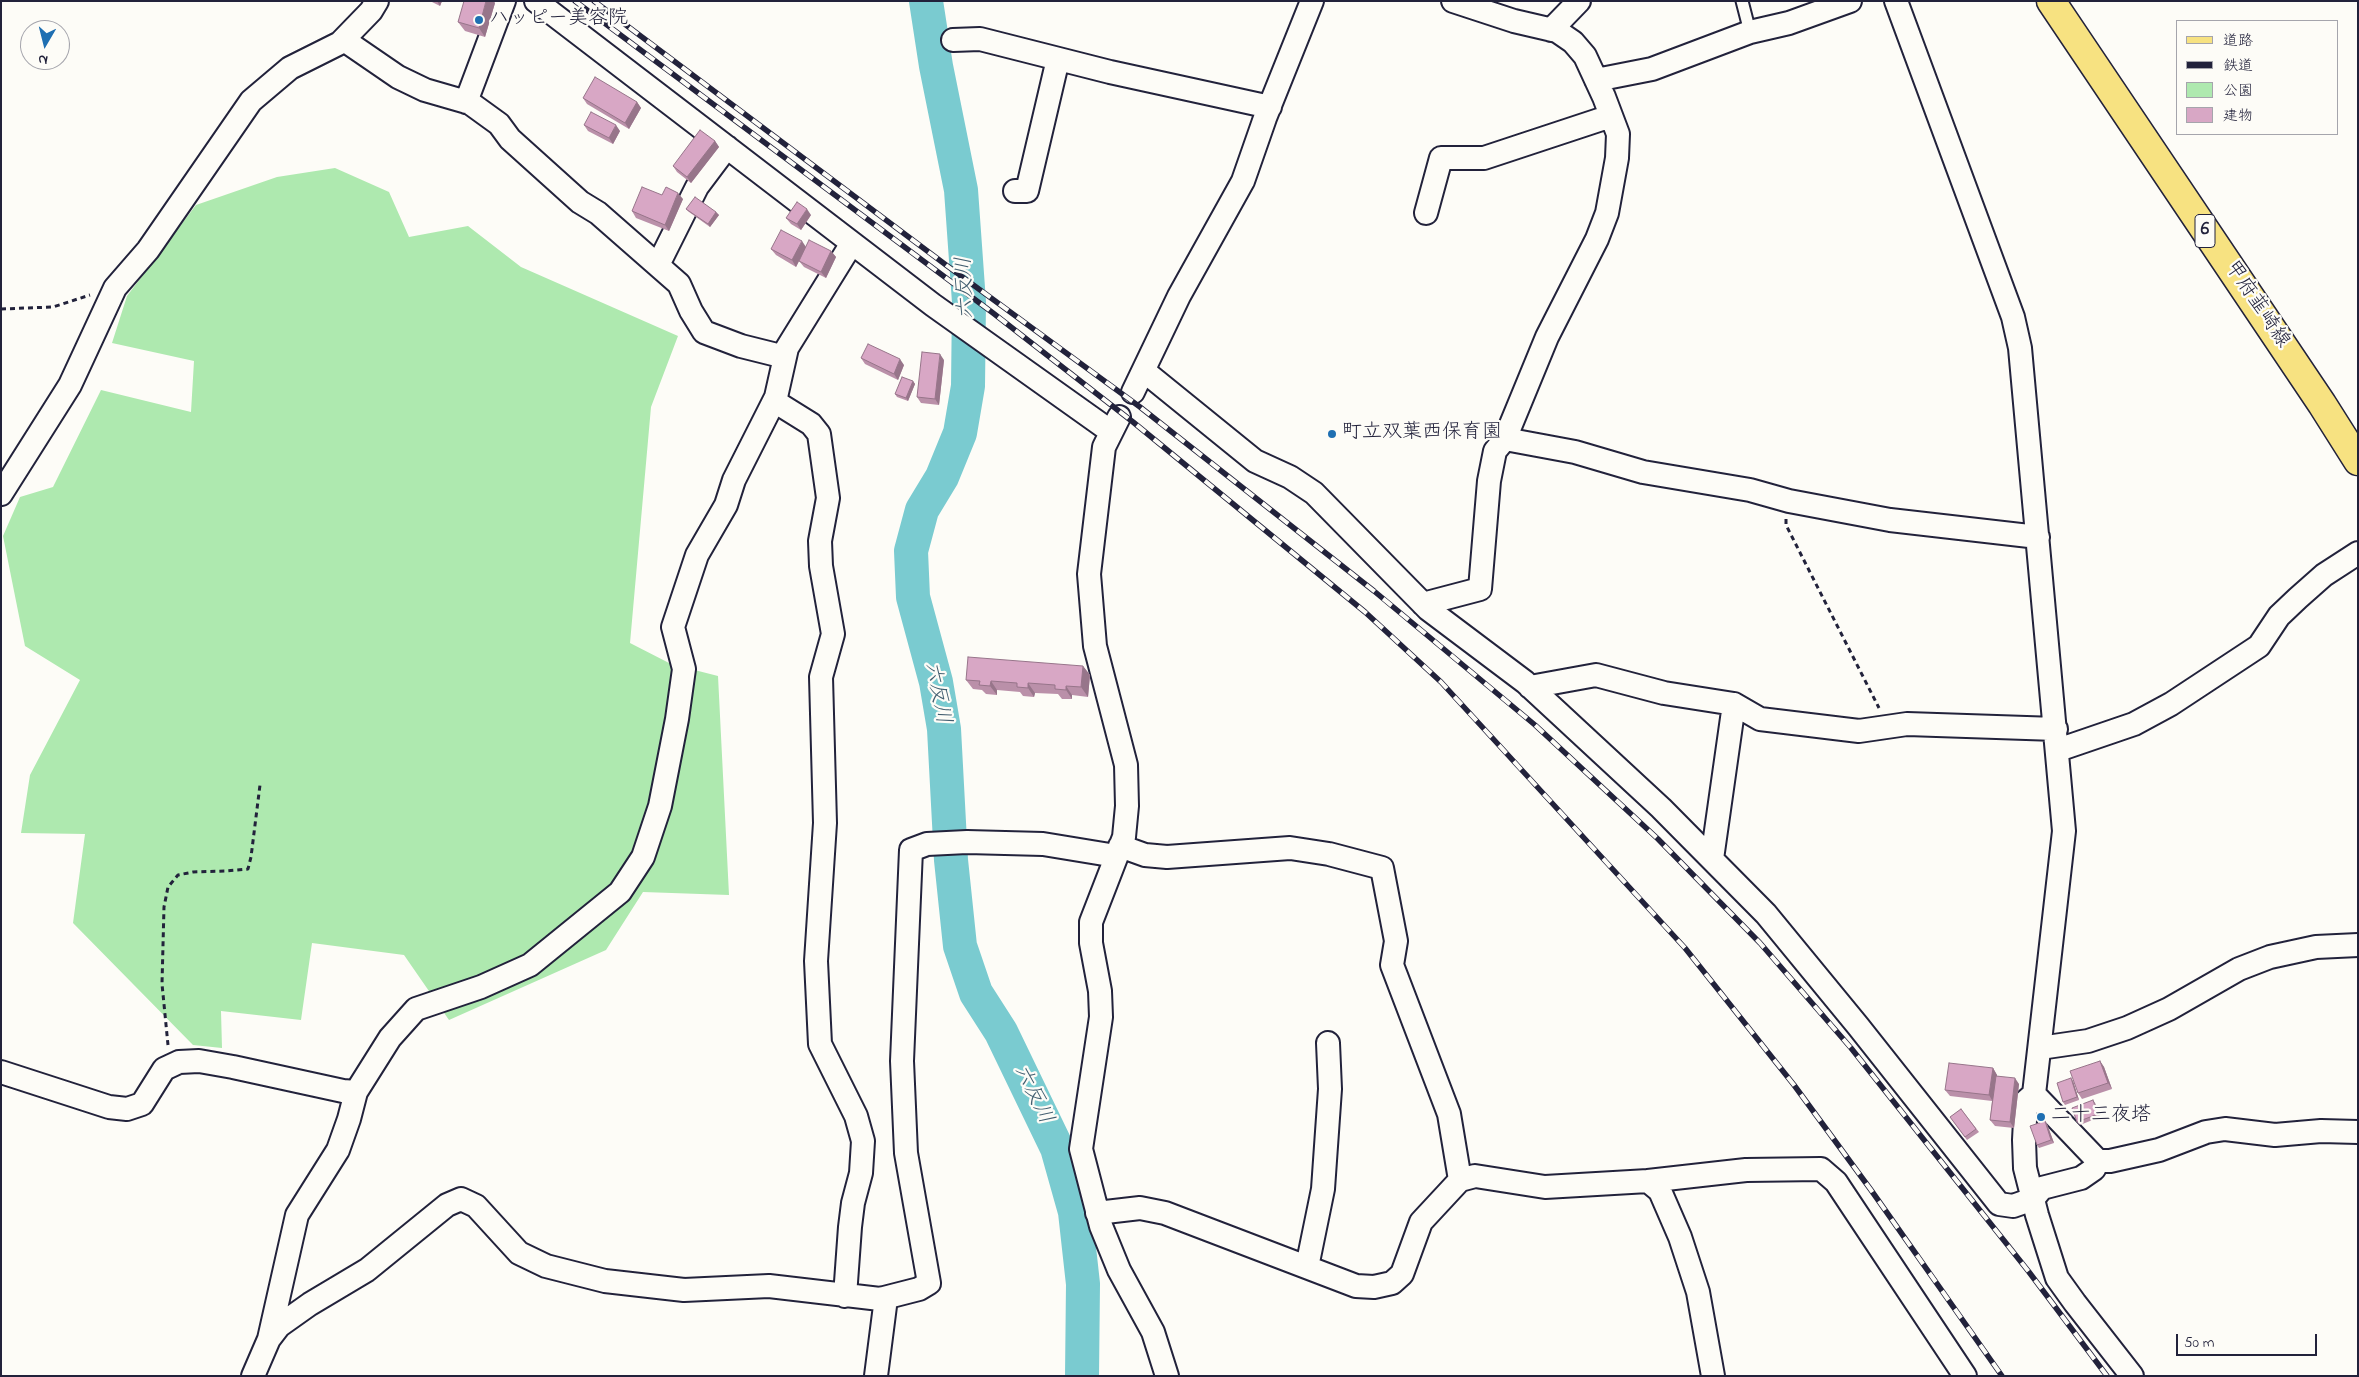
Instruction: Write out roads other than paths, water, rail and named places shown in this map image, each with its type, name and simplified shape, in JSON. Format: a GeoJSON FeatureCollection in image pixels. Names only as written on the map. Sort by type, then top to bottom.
{"type":"FeatureCollection","features":[{"type":"Feature","properties":{"kind":"main road","name":"甲府韮崎線"},"geometry":{"type":"LineString","coordinates":[[2051,1],[2322,404],[2358,461]]}},
{"type":"Feature","properties":{"kind":"street"},"geometry":{"type":"LineString","coordinates":[[1,494],[70,385],[115,288],[148,250],[251,101],[290,68],[344,40],[371,11],[377,1]]}},
{"type":"Feature","properties":{"kind":"street"},"geometry":{"type":"LineString","coordinates":[[466,102],[504,1]]}},
{"type":"Feature","properties":{"kind":"street"},"geometry":{"type":"LineString","coordinates":[[536,1],[933,305],[991,346],[1114,424],[1104,447],[1089,574],[1095,646],[1126,765],[1127,806],[1124,836],[1091,922],[1091,943],[1100,991],[1101,1017],[1081,1149],[1097,1213],[1119,1270],[1153,1332],[1167,1376]]}},
{"type":"Feature","properties":{"kind":"street"},"geometry":{"type":"LineString","coordinates":[[1133,392],[1179,296],[1244,181],[1270,107],[1312,1]]}},
{"type":"Feature","properties":{"kind":"street"},"geometry":{"type":"LineString","coordinates":[[1423,604],[1480,589],[1489,481],[1495,451],[1505,439],[1547,337],[1597,239],[1607,213],[1617,158],[1618,134],[1585,56],[1573,42],[1551,30],[1514,21],[1453,1]]}},
{"type":"Feature","properties":{"kind":"street"},"geometry":{"type":"LineString","coordinates":[[1551,30],[1579,1]]}},
{"type":"Feature","properties":{"kind":"street"},"geometry":{"type":"LineString","coordinates":[[1596,80],[1652,69],[1750,32],[1789,23],[1850,1]]}},
{"type":"Feature","properties":{"kind":"street"},"geometry":{"type":"LineString","coordinates":[[1896,1],[2013,317],[2020,348],[2064,831],[2034,1094],[2026,1101],[2025,1168],[2057,1278],[2074,1304],[2132,1376]]}},
{"type":"Feature","properties":{"kind":"street"},"geometry":{"type":"LineString","coordinates":[[952,40],[980,39],[1058,59],[1270,107]]}},
{"type":"Feature","properties":{"kind":"street"},"geometry":{"type":"LineString","coordinates":[[344,40],[398,77],[425,90],[466,102],[499,124],[510,139],[580,202],[598,213],[679,284],[691,311],[704,332],[741,346],[785,357]]}},
{"type":"Feature","properties":{"kind":"street"},"geometry":{"type":"LineString","coordinates":[[1015,192],[1027,191],[1058,59]]}},
{"type":"Feature","properties":{"kind":"street"},"geometry":{"type":"LineString","coordinates":[[1426,213],[1441,158],[1484,158],[1611,116]]}},
{"type":"Feature","properties":{"kind":"street"},"geometry":{"type":"LineString","coordinates":[[658,266],[697,187],[727,147]]}},
{"type":"Feature","properties":{"kind":"street"},"geometry":{"type":"LineString","coordinates":[[253,1376],[269,1339],[297,1216],[338,1150],[356,1092],[390,1038],[416,1010],[481,987],[530,965],[620,892],[643,857],[660,806],[677,719],[684,670],[673,627],[697,555],[726,505],[734,480],[774,401],[787,348],[852,242]]}},
{"type":"Feature","properties":{"kind":"street"},"geometry":{"type":"LineString","coordinates":[[1144,371],[1255,461],[1290,477],[1314,493],[1423,604],[1530,687],[1661,808],[1766,914],[1858,1026],[1999,1204],[2013,1206],[2033,1199],[2042,1188],[2081,1178],[2094,1169],[2098,1161]]}},
{"type":"Feature","properties":{"kind":"street"},"geometry":{"type":"LineString","coordinates":[[774,401],[812,424],[819,434],[828,498],[820,541],[820,566],[833,634],[822,677],[825,823],[816,961],[820,1044],[856,1116],[863,1142],[861,1173],[853,1203],[850,1227],[845,1296]]}},
{"type":"Feature","properties":{"kind":"street"},"geometry":{"type":"LineString","coordinates":[[1505,439],[1575,452],[1643,472],[1750,490],[1789,501],[1890,520],[2038,537]]}},
{"type":"Feature","properties":{"kind":"street"},"geometry":{"type":"LineString","coordinates":[[1530,687],[1596,675],[1664,693],[1734,704],[1760,719],[1859,731],[1907,724],[2057,739],[2134,724],[2171,704],[2260,646],[2279,616],[2324,574],[2358,553]]}},
{"type":"Feature","properties":{"kind":"street"},"geometry":{"type":"LineString","coordinates":[[1712,860],[1734,704]]}},
{"type":"Feature","properties":{"kind":"street"},"geometry":{"type":"LineString","coordinates":[[269,1339],[279,1326],[310,1304],[367,1270],[447,1205],[461,1199],[476,1206],[519,1253],[546,1266],[596,1279],[684,1290],[769,1286],[845,1296],[886,1298],[904,1294],[929,1283],[906,1154],[902,1061],[911,850],[927,844],[967,842],[1043,844],[1167,857],[1290,848],[1329,854],[1382,868],[1396,941],[1392,966],[1449,1114],[1460,1180]]}},
{"type":"Feature","properties":{"kind":"street"},"geometry":{"type":"LineString","coordinates":[[2040,1048],[2088,1041],[2127,1028],[2169,1009],[2239,969],[2270,958],[2316,947],[2358,945]]}},
{"type":"Feature","properties":{"kind":"street"},"geometry":{"type":"LineString","coordinates":[[1307,1267],[1323,1189],[1330,1089],[1328,1043]]}},
{"type":"Feature","properties":{"kind":"street"},"geometry":{"type":"LineString","coordinates":[[1,1072],[109,1107],[127,1109],[142,1104],[164,1070],[179,1062],[199,1061],[233,1066],[343,1092],[356,1092]]}},
{"type":"Feature","properties":{"kind":"street"},"geometry":{"type":"LineString","coordinates":[[2034,1094],[2098,1161],[2110,1161],[2159,1150],[2206,1132],[2225,1129],[2274,1135],[2321,1130],[2358,1132]]}},
{"type":"Feature","properties":{"kind":"street"},"geometry":{"type":"LineString","coordinates":[[1097,1213],[1140,1208],[1165,1213],[1356,1286],[1374,1287],[1392,1283],[1402,1274],[1421,1222],[1460,1180],[1475,1176],[1546,1187],[1648,1181],[1746,1170],[1822,1169],[1836,1182],[1965,1376]]}},
{"type":"Feature","properties":{"kind":"street"},"geometry":{"type":"LineString","coordinates":[[1648,1181],[1660,1191],[1680,1237],[1698,1292],[1713,1376]]}},
{"type":"Feature","properties":{"kind":"street"},"geometry":{"type":"LineString","coordinates":[[876,1376],[886,1298]]}},
{"type":"Feature","properties":{"kind":"lane"},"geometry":{"type":"LineString","coordinates":[[1742,1],[1750,32]]}},
{"type":"Feature","properties":{"kind":"waterway","name":"六反川"},"geometry":{"type":"LineString","coordinates":[[926,1],[936,66],[961,190],[969,302],[968,386],[960,433],[942,477],[922,510],[911,551],[913,597],[936,682],[944,729],[951,860],[960,946],[976,993],[1001,1032],[1057,1148],[1075,1212],[1083,1284],[1082,1376]]}},
{"type":"Feature","properties":{"kind":"railway"},"geometry":{"type":"LineString","coordinates":[[575,1],[993,313],[1133,422],[1365,612],[1441,682],[1685,948],[1794,1085],[1871,1190],[2002,1376]]}},
{"type":"Feature","properties":{"kind":"railway"},"geometry":{"type":"LineString","coordinates":[[594,1],[946,265],[1140,407],[1374,591],[1535,725],[1658,839],[1760,943],[1851,1048],[2029,1272],[2107,1376]]}},
{"type":"Feature","properties":{"kind":"place","name":"ハッピー美容院"},"geometry":{"type":"Point","coordinates":[479,20]}},
{"type":"Feature","properties":{"kind":"place","name":"町立双葉西保育園"},"geometry":{"type":"Point","coordinates":[1332,434]}},
{"type":"Feature","properties":{"kind":"place","name":"二十三夜塔"},"geometry":{"type":"Point","coordinates":[2041,1117]}}]}
